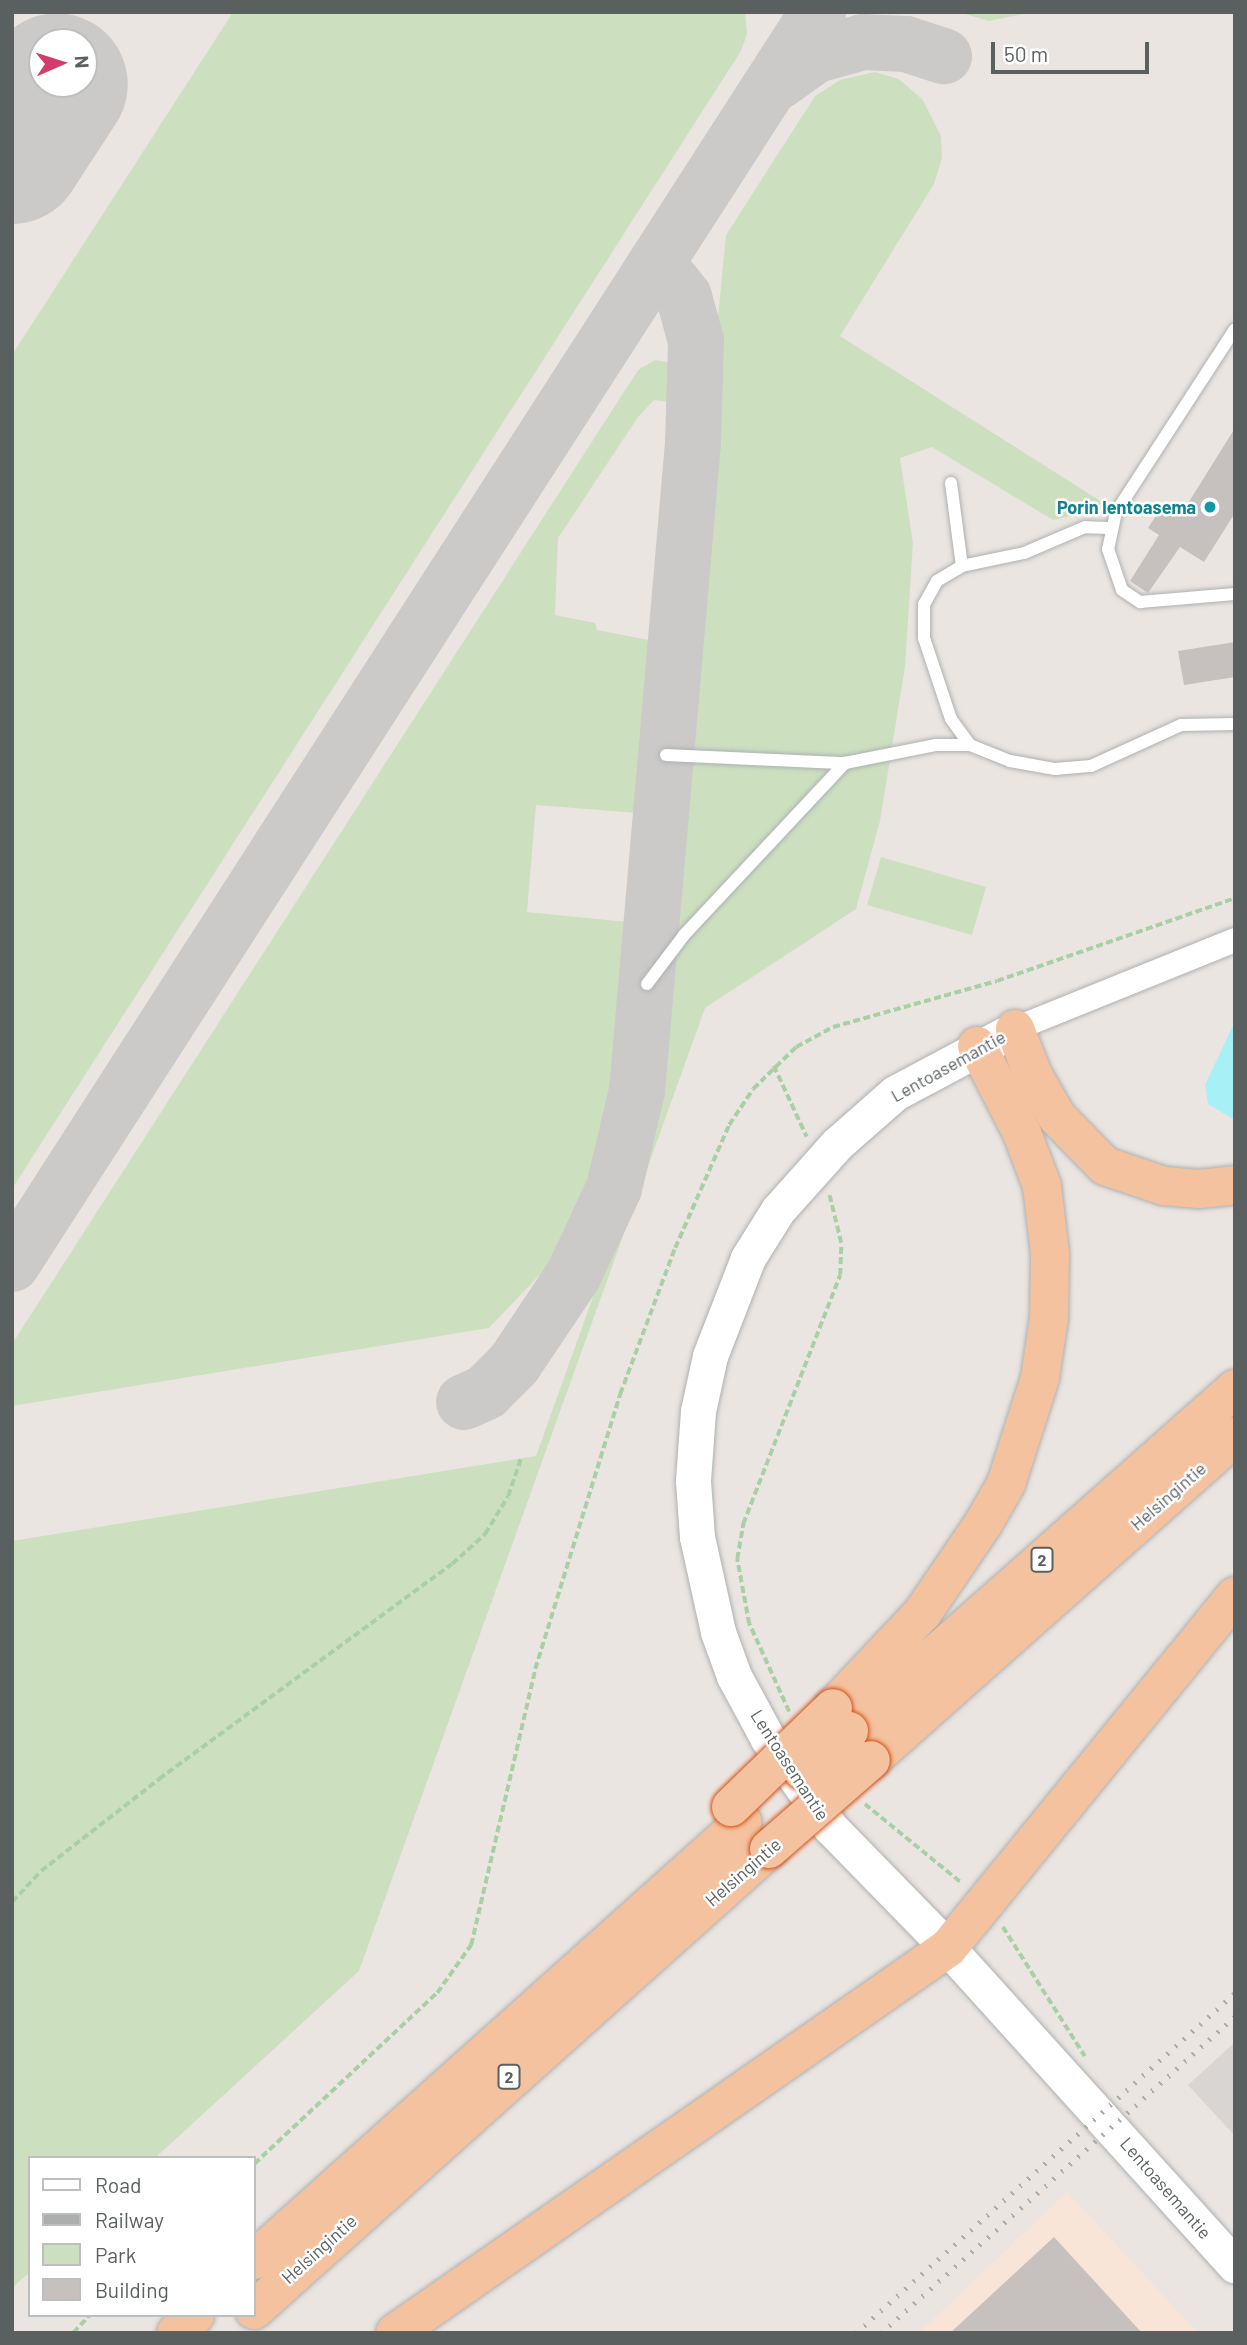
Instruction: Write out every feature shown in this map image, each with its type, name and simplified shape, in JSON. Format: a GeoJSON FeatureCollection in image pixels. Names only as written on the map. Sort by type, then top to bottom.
{"type":"FeatureCollection","features":[{"type":"Feature","properties":{"kind":"highway"},"geometry":{"type":"LineString","coordinates":[[1015,1029],[1033,1075],[1057,1116],[1105,1166],[1164,1186],[1199,1189],[1235,1185]]}},
{"type":"Feature","properties":{"kind":"highway"},"geometry":{"type":"LineString","coordinates":[[748,1826],[851,1733],[923,1612],[983,1524],[1011,1471],[1040,1378],[1049,1318],[1050,1254],[1042,1186],[1023,1133],[977,1046]]}},
{"type":"Feature","properties":{"kind":"highway","name":"Helsingintie"},"geometry":{"type":"LineString","coordinates":[[256,2258],[542,1999],[748,1826],[1235,1389]]}},
{"type":"Feature","properties":{"kind":"highway","name":"Helsingintie"},"geometry":{"type":"LineString","coordinates":[[851,1733],[1235,1437]]}},
{"type":"Feature","properties":{"kind":"highway"},"geometry":{"type":"LineString","coordinates":[[395,2333],[948,1948],[1235,1596]]}},
{"type":"Feature","properties":{"kind":"highway","name":"Helsingintie"},"geometry":{"type":"LineString","coordinates":[[256,2308],[748,1826]]}},
{"type":"Feature","properties":{"kind":"highway"},"geometry":{"type":"LineString","coordinates":[[176,2333],[193,2317]]}},
{"type":"Feature","properties":{"kind":"highway"},"geometry":{"type":"LineString","coordinates":[[230,2333],[246,2317]]}},
{"type":"Feature","properties":{"kind":"main road","name":"Lentoasemantie"},"geometry":{"type":"LineString","coordinates":[[1015,1029],[977,1046],[895,1093],[837,1144],[778,1210],[748,1258],[710,1356],[698,1411],[693,1481],[697,1537],[718,1632],[734,1676],[768,1739],[830,1828],[948,1948],[1235,2266]]}},
{"type":"Feature","properties":{"kind":"street","name":"Lentoasemantie"},"geometry":{"type":"LineString","coordinates":[[1015,1029],[1235,940]]}},
{"type":"Feature","properties":{"kind":"lane"},"geometry":{"type":"LineString","coordinates":[[1235,329],[1109,528],[1112,570],[1122,590],[1140,602],[1163,603],[1235,594]]}},
{"type":"Feature","properties":{"kind":"lane"},"geometry":{"type":"LineString","coordinates":[[951,483],[962,566]]}},
{"type":"Feature","properties":{"kind":"lane"},"geometry":{"type":"LineString","coordinates":[[970,745],[951,719],[924,638],[924,604],[937,581],[962,566],[1024,553],[1086,527],[1109,528]]}},
{"type":"Feature","properties":{"kind":"lane"},"geometry":{"type":"LineString","coordinates":[[666,755],[845,763],[936,745],[970,745],[1010,761],[1055,769],[1091,766],[1181,725],[1235,724]]}},
{"type":"Feature","properties":{"kind":"lane"},"geometry":{"type":"LineString","coordinates":[[647,984],[785,824],[845,763]]}},
{"type":"Feature","properties":{"kind":"path"},"geometry":{"type":"LineString","coordinates":[[774,1066],[811,1147]]}},
{"type":"Feature","properties":{"kind":"path"},"geometry":{"type":"LineString","coordinates":[[12,1902],[41,1871],[149,1787],[452,1564],[485,1534],[508,1496],[521,1458]]}},
{"type":"Feature","properties":{"kind":"path"},"geometry":{"type":"LineString","coordinates":[[73,2333],[88,2317]]}},
{"type":"Feature","properties":{"kind":"shaded area"},"geometry":{"type":"Polygon","coordinates":[[[1235,2042],[1235,2136],[1188,2085],[1235,2042]]]}},
{"type":"Feature","properties":{"kind":"shaded area"},"geometry":{"type":"Polygon","coordinates":[[[1067,2192],[1198,2333],[919,2333],[1067,2192]]]}},
{"type":"Feature","properties":{"kind":"green space"},"geometry":{"type":"Polygon","coordinates":[[[233,12],[745,12],[747,34],[741,51],[12,1189],[12,355],[233,12]]]}},
{"type":"Feature","properties":{"kind":"green space"},"geometry":{"type":"Polygon","coordinates":[[[958,12],[1033,12],[989,21],[958,12]]]}},
{"type":"Feature","properties":{"kind":"green space"},"geometry":{"type":"Polygon","coordinates":[[[875,72],[899,79],[923,100],[941,136],[942,158],[934,184],[840,336],[1110,507],[1053,520],[932,447],[900,458],[913,543],[905,667],[880,821],[856,909],[705,1008],[359,1971],[157,2156],[28,2156],[28,2274],[12,2288],[12,1541],[536,1456],[648,1143],[659,1090],[701,613],[714,522],[716,451],[711,389],[726,235],[815,96],[840,80],[875,72]]]}},
{"type":"Feature","properties":{"kind":"green space"},"geometry":{"type":"Polygon","coordinates":[[[655,360],[667,362],[679,375],[677,403],[654,400],[638,417],[558,538],[555,615],[595,623],[597,630],[649,640],[637,813],[536,805],[527,912],[628,922],[614,1085],[604,1139],[572,1230],[548,1266],[489,1328],[12,1406],[12,1344],[638,370],[655,360]]]}},
{"type":"Feature","properties":{"kind":"green space"},"geometry":{"type":"Polygon","coordinates":[[[881,857],[986,887],[972,935],[867,905],[881,857]]]}},
{"type":"Feature","properties":{"kind":"water"},"geometry":{"type":"Polygon","coordinates":[[[1235,1021],[1235,1120],[1208,1104],[1205,1085],[1235,1021]]]}},
{"type":"Feature","properties":{"kind":"building","name":"Porin lentoasema"},"geometry":{"type":"Polygon","coordinates":[[[1235,428],[1235,513],[1204,562],[1180,547],[1148,593],[1130,581],[1159,535],[1148,528],[1165,502],[1182,513],[1235,428]]]}},
{"type":"Feature","properties":{"kind":"building"},"geometry":{"type":"Polygon","coordinates":[[[1235,642],[1235,677],[1184,685],[1178,651],[1235,642]]]}},
{"type":"Feature","properties":{"kind":"building"},"geometry":{"type":"Polygon","coordinates":[[[1054,2237],[1142,2333],[950,2333],[1054,2237]]]}},
{"type":"Feature","properties":{"kind":"taxiway"},"geometry":{"type":"LineString","coordinates":[[12,1264],[818,12]]}},
{"type":"Feature","properties":{"kind":"taxiway"},"geometry":{"type":"LineString","coordinates":[[778,82],[816,55],[863,42],[906,44],[944,56]]}},
{"type":"Feature","properties":{"kind":"taxiway"},"geometry":{"type":"LineString","coordinates":[[464,1402],[486,1392],[514,1364],[573,1276],[614,1188],[637,1091],[693,443],[696,341],[684,297],[657,263]]}},
{"type":"Feature","properties":{"kind":"runway"},"geometry":{"type":"LineString","coordinates":[[12,153],[48,98]]}},
{"type":"Feature","properties":{"kind":"railway"},"geometry":{"type":"LineString","coordinates":[[856,2333],[1235,1993]]}},
{"type":"Feature","properties":{"kind":"railway"},"geometry":{"type":"LineString","coordinates":[[881,2333],[1235,2016]]}},
{"type":"Feature","properties":{"kind":"place","name":"Porin lentoasema"},"geometry":{"type":"Point","coordinates":[1210,507]}}]}
